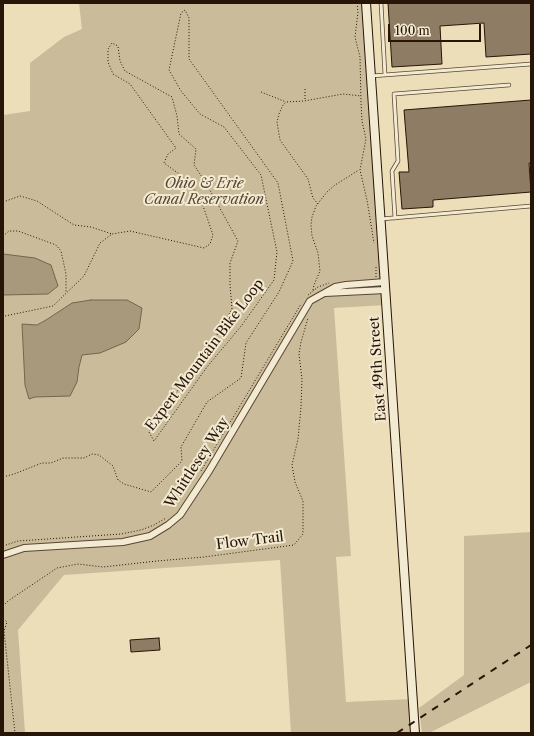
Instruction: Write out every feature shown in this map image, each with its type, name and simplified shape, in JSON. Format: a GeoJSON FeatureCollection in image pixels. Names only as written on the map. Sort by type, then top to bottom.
{"type":"FeatureCollection","features":[{"type":"Feature","properties":{"kind":"street","name":"East 49th Street"},"geometry":{"type":"LineString","coordinates":[[366,3],[415,733]]}},
{"type":"Feature","properties":{"kind":"street","name":"Whittlesey Way"},"geometry":{"type":"LineString","coordinates":[[3,555],[24,548],[123,542],[150,536],[168,525],[180,514],[209,472],[310,301],[335,287],[346,285],[385,286]]}},
{"type":"Feature","properties":{"kind":"lane"},"geometry":{"type":"LineString","coordinates":[[381,3],[385,75]]}},
{"type":"Feature","properties":{"kind":"lane"},"geometry":{"type":"LineString","coordinates":[[371,76],[531,64]]}},
{"type":"Feature","properties":{"kind":"lane"},"geometry":{"type":"LineString","coordinates":[[395,218],[392,171],[398,161],[394,94],[509,86]]}},
{"type":"Feature","properties":{"kind":"lane"},"geometry":{"type":"LineString","coordinates":[[381,219],[531,206]]}},
{"type":"Feature","properties":{"kind":"path"},"geometry":{"type":"LineString","coordinates":[[357,3],[358,12],[355,37],[360,56],[360,96],[362,121],[366,139],[360,170],[367,200],[374,243]]}},
{"type":"Feature","properties":{"kind":"path","name":"Expert Mountain Bike Loop"},"geometry":{"type":"LineString","coordinates":[[3,477],[42,463],[51,463],[63,458],[84,458],[92,454],[99,455],[113,466],[118,480],[124,484],[151,492],[182,461],[181,447],[207,402],[241,378],[246,343],[279,292],[293,260],[278,183],[189,59],[189,18],[185,10],[181,13],[169,70],[181,91],[200,114],[224,127],[261,175],[277,252],[274,280],[242,325],[207,367],[154,442],[149,432],[166,410],[192,367],[213,342],[232,309],[230,263],[238,241],[206,183],[194,165],[196,149],[179,134],[177,116],[172,97],[125,71],[120,61],[118,46],[112,43],[108,49],[108,62],[113,74],[130,84],[176,148],[168,154],[164,163],[186,179],[200,197],[213,235],[210,244],[204,248],[130,231],[112,234]]}},
{"type":"Feature","properties":{"kind":"path"},"geometry":{"type":"LineString","coordinates":[[304,89],[305,101]]}},
{"type":"Feature","properties":{"kind":"path"},"geometry":{"type":"LineString","coordinates":[[260,92],[286,102],[305,101],[343,94],[360,96]]}},
{"type":"Feature","properties":{"kind":"path"},"geometry":{"type":"LineString","coordinates":[[286,102],[283,105],[277,122],[280,140],[308,179],[313,198],[318,204]]}},
{"type":"Feature","properties":{"kind":"path"},"geometry":{"type":"LineString","coordinates":[[313,291],[320,271],[318,253],[312,236],[312,217],[318,204],[327,192],[335,185],[360,170]]}},
{"type":"Feature","properties":{"kind":"path"},"geometry":{"type":"LineString","coordinates":[[3,202],[20,196],[37,201],[74,225],[91,227],[112,234]]}},
{"type":"Feature","properties":{"kind":"path"},"geometry":{"type":"LineString","coordinates":[[3,236],[9,231],[18,231],[56,245],[61,251],[66,274],[66,293]]}},
{"type":"Feature","properties":{"kind":"path"},"geometry":{"type":"LineString","coordinates":[[3,318],[5,316],[53,306],[84,276],[100,243],[112,234]]}},
{"type":"Feature","properties":{"kind":"path"},"geometry":{"type":"LineString","coordinates":[[376,265],[376,278]]}},
{"type":"Feature","properties":{"kind":"path"},"geometry":{"type":"LineString","coordinates":[[305,298],[318,287],[331,282]]}},
{"type":"Feature","properties":{"kind":"path"},"geometry":{"type":"LineString","coordinates":[[199,475],[302,303]]}},
{"type":"Feature","properties":{"kind":"path","name":"Flow Trail"},"geometry":{"type":"LineString","coordinates":[[3,606],[8,601],[57,568],[78,564],[103,568],[294,545],[303,534],[303,501],[294,482],[292,465],[298,439],[301,407],[302,379],[299,354],[308,318],[305,310]]}},
{"type":"Feature","properties":{"kind":"path"},"geometry":{"type":"LineString","coordinates":[[3,546],[18,541],[134,532],[154,525],[170,516]]}},
{"type":"Feature","properties":{"kind":"path"},"geometry":{"type":"LineString","coordinates":[[3,620],[7,622],[4,631],[15,733]]}},
{"type":"Feature","properties":{"kind":"green space","name":"Ohio & Erie Canal Reservation"},"geometry":{"type":"Polygon","coordinates":[[[79,3],[366,3],[386,305],[334,308],[351,556],[336,557],[346,702],[413,699],[415,733],[291,733],[280,560],[64,575],[18,630],[25,733],[3,733],[3,115],[30,111],[30,63],[64,37],[82,29],[79,3]]]}},
{"type":"Feature","properties":{"kind":"green space"},"geometry":{"type":"Polygon","coordinates":[[[531,532],[531,682],[429,733],[422,733],[419,708],[464,675],[464,536],[531,532]]]}},
{"type":"Feature","properties":{"kind":"shaded area"},"geometry":{"type":"Polygon","coordinates":[[[3,254],[35,258],[51,265],[58,286],[48,294],[3,295],[3,254]]]}},
{"type":"Feature","properties":{"kind":"shaded area"},"geometry":{"type":"Polygon","coordinates":[[[91,300],[127,300],[142,308],[139,329],[126,342],[100,353],[82,355],[77,382],[70,396],[35,397],[29,399],[25,385],[22,324],[37,325],[72,303],[91,300]]]}},
{"type":"Feature","properties":{"kind":"building"},"geometry":{"type":"Polygon","coordinates":[[[388,3],[531,3],[531,54],[486,57],[484,23],[440,26],[442,64],[392,67],[388,3]]]}},
{"type":"Feature","properties":{"kind":"building"},"geometry":{"type":"Polygon","coordinates":[[[531,100],[531,163],[529,163],[531,192],[433,200],[433,207],[402,209],[399,172],[409,172],[404,110],[531,100]]]}},
{"type":"Feature","properties":{"kind":"building"},"geometry":{"type":"Polygon","coordinates":[[[159,638],[160,650],[131,652],[130,640],[159,638]]]}},
{"type":"Feature","properties":{"kind":"railway"},"geometry":{"type":"LineString","coordinates":[[397,733],[531,645]]}}]}
